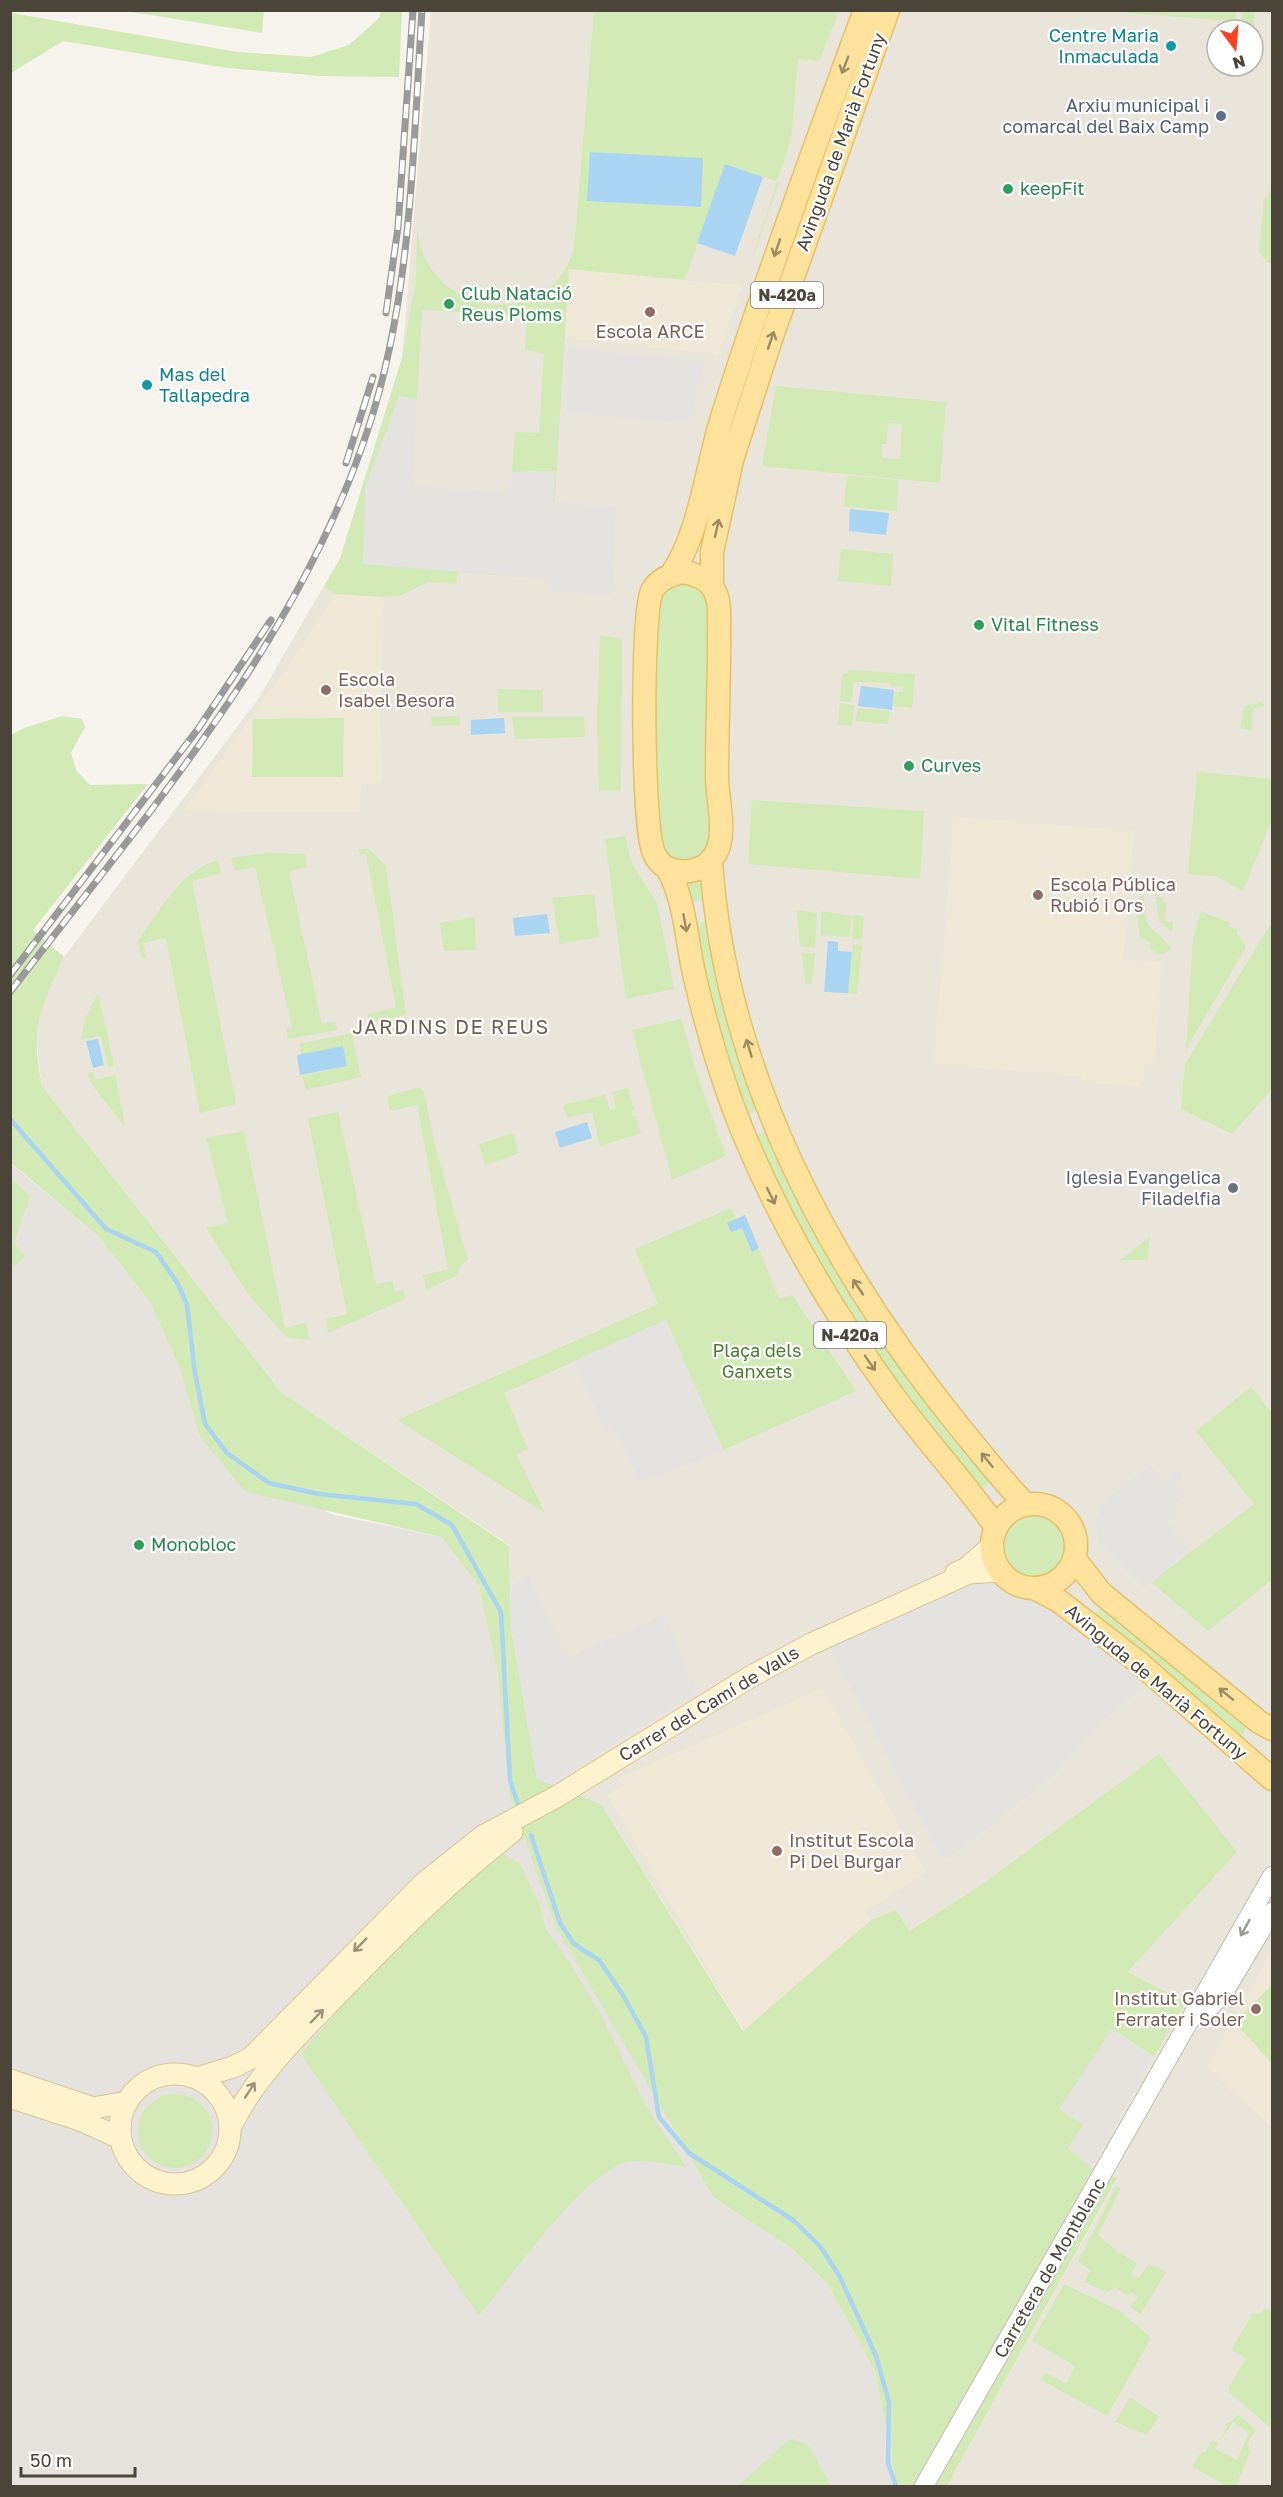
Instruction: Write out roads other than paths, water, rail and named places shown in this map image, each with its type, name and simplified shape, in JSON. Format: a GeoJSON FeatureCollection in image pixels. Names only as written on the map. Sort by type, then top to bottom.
{"type":"FeatureCollection","features":[{"type":"Feature","properties":{"kind":"main road","name":"N-420a"},"geometry":{"type":"LineString","coordinates":[[865,10],[783,229],[717,433],[686,548],[671,575],[660,581],[652,590],[646,641],[645,768],[648,826],[654,854],[667,868],[680,898],[695,976],[720,1071],[764,1182],[798,1251],[846,1329],[994,1537],[999,1571]]}},
{"type":"Feature","properties":{"kind":"main road","name":"Avinguda de Marià Fortuny"},"geometry":{"type":"LineString","coordinates":[[712,586],[712,552],[732,460],[771,339],[888,10]]}},
{"type":"Feature","properties":{"kind":"main road"},"geometry":{"type":"LineString","coordinates":[[671,575],[691,573],[703,577],[712,586]]}},
{"type":"Feature","properties":{"kind":"main road","name":"N-420a"},"geometry":{"type":"LineString","coordinates":[[712,586],[719,602],[717,767],[720,833],[717,853],[711,861],[716,914],[738,1014],[772,1117],[813,1209],[855,1282],[912,1366],[1025,1504]]}},
{"type":"Feature","properties":{"kind":"main road"},"geometry":{"type":"LineString","coordinates":[[667,868],[690,872],[711,861]]}},
{"type":"Feature","properties":{"kind":"main road"},"geometry":{"type":"LineString","coordinates":[[1025,1504],[1047,1506],[1060,1513],[1075,1534],[1075,1559],[1055,1584],[1036,1589],[1015,1585],[999,1571],[968,1571],[1012,1510],[1025,1504]]}},
{"type":"Feature","properties":{"kind":"main road"},"geometry":{"type":"LineString","coordinates":[[1075,1559],[1109,1599],[1259,1722],[1272,1729]]}},
{"type":"Feature","properties":{"kind":"main road","name":"Carrer del Camí de Valls"},"geometry":{"type":"LineString","coordinates":[[267,2055],[415,1891],[472,1843],[556,1797],[750,1677],[811,1644],[824,1632],[968,1571]]}},
{"type":"Feature","properties":{"kind":"main road","name":"Avinguda de Marià Fortuny"},"geometry":{"type":"LineString","coordinates":[[1036,1589],[1059,1601],[1137,1661],[1272,1779]]}},
{"type":"Feature","properties":{"kind":"main road","name":"Carrer del Camí de Valls"},"geometry":{"type":"LineString","coordinates":[[267,2055],[492,1847],[556,1797]]}},
{"type":"Feature","properties":{"kind":"main road"},"geometry":{"type":"LineString","coordinates":[[386,1945],[395,1931],[474,1856],[476,1850],[472,1843]]}},
{"type":"Feature","properties":{"kind":"main road"},"geometry":{"type":"LineString","coordinates":[[197,2078],[267,2055]]}},
{"type":"Feature","properties":{"kind":"main road"},"geometry":{"type":"LineString","coordinates":[[231,2127],[228,2111],[221,2097],[210,2086],[197,2078],[175,2073],[158,2076],[140,2086],[126,2102],[121,2116],[120,2138],[126,2154],[138,2170],[159,2182],[179,2184],[196,2180],[214,2168],[226,2150],[231,2127],[267,2055]]}},
{"type":"Feature","properties":{"kind":"main road"},"geometry":{"type":"LineString","coordinates":[[10,2080],[93,2108],[126,2102]]}},
{"type":"Feature","properties":{"kind":"main road"},"geometry":{"type":"LineString","coordinates":[[10,2086],[56,2096]]}},
{"type":"Feature","properties":{"kind":"main road"},"geometry":{"type":"LineString","coordinates":[[10,2097],[80,2120],[120,2138]]}},
{"type":"Feature","properties":{"kind":"street"},"geometry":{"type":"LineString","coordinates":[[1174,2049],[1272,1876]]}},
{"type":"Feature","properties":{"kind":"street"},"geometry":{"type":"LineString","coordinates":[[1174,2049],[1226,1989],[1272,1912]]}},
{"type":"Feature","properties":{"kind":"street","name":"Carretera de Montblanc"},"geometry":{"type":"LineString","coordinates":[[924,2487],[1174,2049]]}},
{"type":"Feature","properties":{"kind":"water"},"geometry":{"type":"Polygon","coordinates":[[[590,152],[703,158],[701,207],[587,201],[590,152]]]}},
{"type":"Feature","properties":{"kind":"water"},"geometry":{"type":"Polygon","coordinates":[[[725,164],[763,177],[735,256],[697,243],[725,164]]]}},
{"type":"Feature","properties":{"kind":"water"},"geometry":{"type":"Polygon","coordinates":[[[850,509],[889,513],[886,535],[849,531],[850,509]]]}},
{"type":"Feature","properties":{"kind":"water"},"geometry":{"type":"Polygon","coordinates":[[[861,686],[894,690],[892,710],[858,706],[861,686]]]}},
{"type":"Feature","properties":{"kind":"water"},"geometry":{"type":"Polygon","coordinates":[[[504,718],[505,733],[471,735],[471,720],[504,718]]]}},
{"type":"Feature","properties":{"kind":"water"},"geometry":{"type":"Polygon","coordinates":[[[547,914],[550,933],[515,936],[513,918],[547,914]]]}},
{"type":"Feature","properties":{"kind":"water"},"geometry":{"type":"Polygon","coordinates":[[[828,941],[838,942],[838,951],[852,952],[848,993],[824,992],[828,941]]]}},
{"type":"Feature","properties":{"kind":"water"},"geometry":{"type":"Polygon","coordinates":[[[98,1039],[104,1065],[93,1068],[86,1041],[98,1039]]]}},
{"type":"Feature","properties":{"kind":"water"},"geometry":{"type":"Polygon","coordinates":[[[343,1046],[347,1066],[300,1075],[297,1055],[343,1046]]]}},
{"type":"Feature","properties":{"kind":"water"},"geometry":{"type":"Polygon","coordinates":[[[587,1122],[592,1138],[560,1148],[555,1132],[587,1122]]]}},
{"type":"Feature","properties":{"kind":"water"},"geometry":{"type":"Polygon","coordinates":[[[745,1215],[759,1248],[752,1252],[742,1228],[731,1232],[727,1223],[745,1215]]]}},
{"type":"Feature","properties":{"kind":"waterway"},"geometry":{"type":"LineString","coordinates":[[10,1119],[106,1229],[156,1252],[178,1284],[187,1305],[195,1373],[205,1424],[227,1453],[269,1483],[319,1494],[416,1504],[452,1525],[501,1612],[510,1780],[518,1804]]}},
{"type":"Feature","properties":{"kind":"waterway"},"geometry":{"type":"LineString","coordinates":[[531,1835],[560,1923],[574,1944],[599,1960],[623,1995],[646,2037],[659,2117],[689,2153],[793,2220],[820,2246],[840,2277],[876,2356],[889,2402],[888,2463],[896,2486]]}},
{"type":"Feature","properties":{"kind":"railway"},"geometry":{"type":"LineString","coordinates":[[386,313],[398,227],[413,10]]}},
{"type":"Feature","properties":{"kind":"railway"},"geometry":{"type":"LineString","coordinates":[[10,992],[164,793],[213,725],[260,655],[302,582],[338,507],[368,429],[383,379],[394,327],[413,169],[422,10]]}},
{"type":"Feature","properties":{"kind":"railway"},"geometry":{"type":"LineString","coordinates":[[346,463],[373,377]]}},
{"type":"Feature","properties":{"kind":"railway"},"geometry":{"type":"LineString","coordinates":[[10,975],[198,729],[271,620]]}},
{"type":"Feature","properties":{"kind":"place","name":"Centre Maria Inmaculada"},"geometry":{"type":"Point","coordinates":[1171,46]}},
{"type":"Feature","properties":{"kind":"place","name":"Arxiu municipal i comarcal del Baix Camp"},"geometry":{"type":"Point","coordinates":[1221,116]}},
{"type":"Feature","properties":{"kind":"place","name":"keepFit"},"geometry":{"type":"Point","coordinates":[1008,189]}},
{"type":"Feature","properties":{"kind":"place","name":"Club Natació Reus Ploms"},"geometry":{"type":"Point","coordinates":[449,304]}},
{"type":"Feature","properties":{"kind":"place","name":"Escola ARCE"},"geometry":{"type":"Point","coordinates":[650,312]}},
{"type":"Feature","properties":{"kind":"place","name":"Mas del Tallapedra"},"geometry":{"type":"Point","coordinates":[147,385]}},
{"type":"Feature","properties":{"kind":"place","name":"Vital Fitness"},"geometry":{"type":"Point","coordinates":[979,625]}},
{"type":"Feature","properties":{"kind":"place","name":"Escola Isabel Besora"},"geometry":{"type":"Point","coordinates":[326,690]}},
{"type":"Feature","properties":{"kind":"place","name":"Curves"},"geometry":{"type":"Point","coordinates":[909,766]}},
{"type":"Feature","properties":{"kind":"place","name":"Escola Pública Rubió i Ors"},"geometry":{"type":"Point","coordinates":[1038,895]}},
{"type":"Feature","properties":{"kind":"place","name":"Iglesia Evangelica Filadelfia"},"geometry":{"type":"Point","coordinates":[1233,1188]}},
{"type":"Feature","properties":{"kind":"place","name":"Monobloc"},"geometry":{"type":"Point","coordinates":[139,1545]}},
{"type":"Feature","properties":{"kind":"place","name":"Institut Escola Pi Del Burgar"},"geometry":{"type":"Point","coordinates":[777,1851]}},
{"type":"Feature","properties":{"kind":"place","name":"Institut Gabriel Ferrater i Soler"},"geometry":{"type":"Point","coordinates":[1256,2009]}},
{"type":"Feature","properties":{"kind":"district","name":"JARDINS DE REUS"},"geometry":{"type":"Point","coordinates":[451,1027]}},
{"type":"Feature","properties":{"kind":"park label","name":"Plaça dels Ganxets"},"geometry":{"type":"Point","coordinates":[757,1361]}}]}
